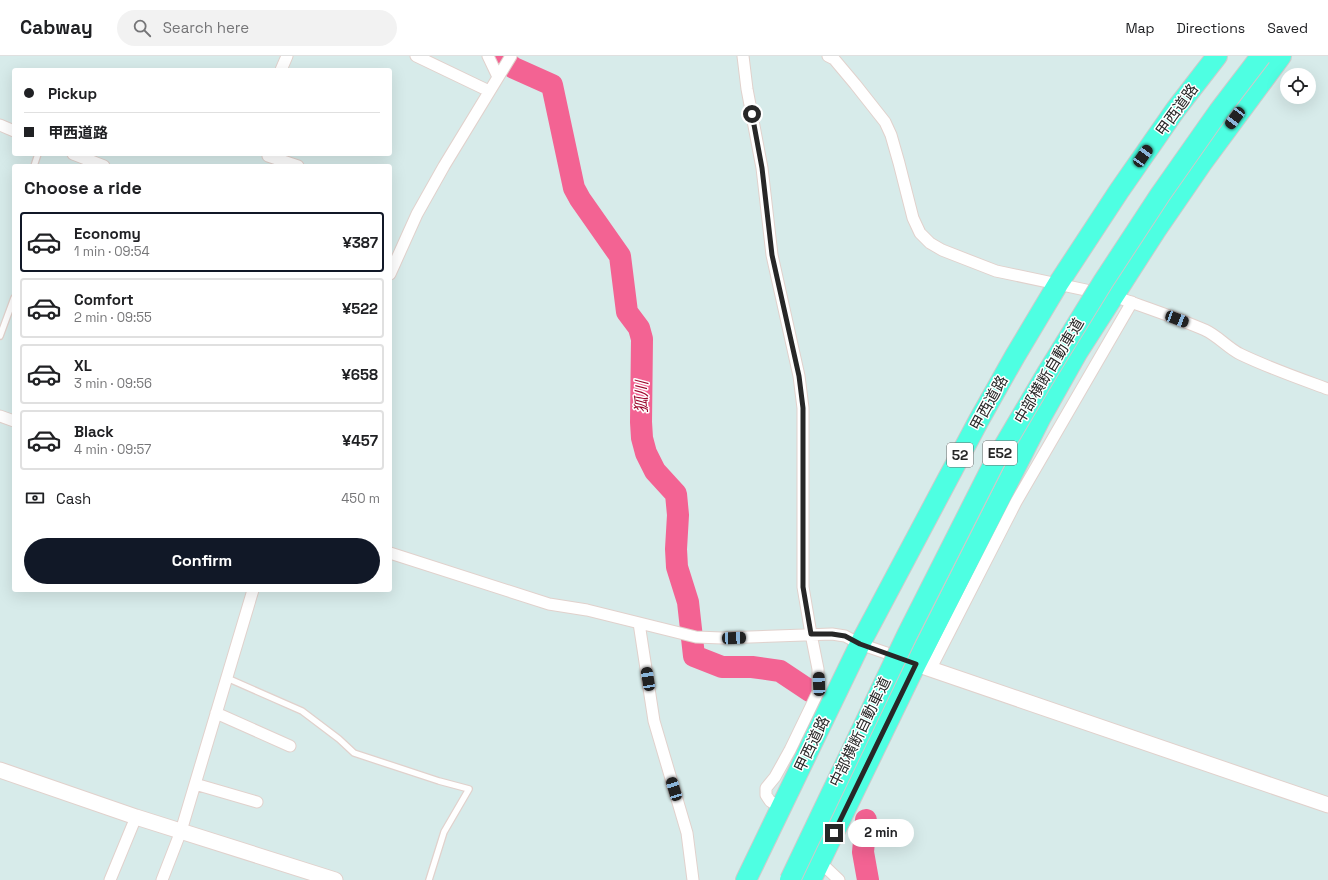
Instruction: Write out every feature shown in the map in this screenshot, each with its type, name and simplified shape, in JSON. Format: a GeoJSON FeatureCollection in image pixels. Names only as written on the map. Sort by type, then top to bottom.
{"type":"FeatureCollection","features":[{"type":"Feature","properties":{"kind":"highway","name":"甲西道路"},"geometry":{"type":"LineString","coordinates":[[746,880],[860,644],[979,420],[1015,356],[1058,284],[1119,191],[1176,109],[1217,56]]}},
{"type":"Feature","properties":{"kind":"highway","name":"中部横断自動車道"},"geometry":{"type":"LineString","coordinates":[[790,880],[948,551],[998,457],[1099,288],[1160,195],[1219,111],[1261,56]]}},
{"type":"Feature","properties":{"kind":"highway"},"geometry":{"type":"LineString","coordinates":[[811,880],[924,666],[1041,417],[1077,353],[1156,230],[1202,163],[1281,56]]}},
{"type":"Feature","properties":{"kind":"street"},"geometry":{"type":"LineString","coordinates":[[282,68],[287,56]]}},
{"type":"Feature","properties":{"kind":"street"},"geometry":{"type":"LineString","coordinates":[[416,56],[490,91]]}},
{"type":"Feature","properties":{"kind":"street"},"geometry":{"type":"LineString","coordinates":[[488,56],[499,76]]}},
{"type":"Feature","properties":{"kind":"street"},"geometry":{"type":"LineString","coordinates":[[392,266],[417,214],[440,173],[511,56]]}},
{"type":"Feature","properties":{"kind":"street"},"geometry":{"type":"LineString","coordinates":[[743,56],[747,89],[762,168],[772,255],[799,376],[803,408],[803,587],[818,669],[818,692],[790,750],[775,777],[766,788],[766,795],[770,802],[781,808]]}},
{"type":"Feature","properties":{"kind":"street"},"geometry":{"type":"LineString","coordinates":[[828,56],[834,59],[884,122],[899,163],[913,218],[920,233],[930,243],[942,250],[996,271],[1114,296],[1132,302],[1206,331],[1222,340],[1238,353],[1271,368],[1328,389]]}},
{"type":"Feature","properties":{"kind":"street"},"geometry":{"type":"LineString","coordinates":[[0,125],[12,130]]}},
{"type":"Feature","properties":{"kind":"street"},"geometry":{"type":"LineString","coordinates":[[78,156],[99,164]]}},
{"type":"Feature","properties":{"kind":"street"},"geometry":{"type":"LineString","coordinates":[[268,156],[292,164]]}},
{"type":"Feature","properties":{"kind":"street"},"geometry":{"type":"LineString","coordinates":[[924,666],[1016,502],[1132,302]]}},
{"type":"Feature","properties":{"kind":"street"},"geometry":{"type":"LineString","coordinates":[[0,416],[12,421]]}},
{"type":"Feature","properties":{"kind":"street"},"geometry":{"type":"LineString","coordinates":[[392,554],[549,604],[587,610],[681,632],[696,637],[730,638],[811,634],[832,634],[845,636],[860,644],[1328,805]]}},
{"type":"Feature","properties":{"kind":"street"},"geometry":{"type":"LineString","coordinates":[[162,880],[181,831],[252,592]]}},
{"type":"Feature","properties":{"kind":"street"},"geometry":{"type":"LineString","coordinates":[[639,623],[654,721],[688,833],[693,880]]}},
{"type":"Feature","properties":{"kind":"street"},"geometry":{"type":"LineString","coordinates":[[216,713],[290,746]]}},
{"type":"Feature","properties":{"kind":"street"},"geometry":{"type":"LineString","coordinates":[[0,770],[136,817],[335,880]]}},
{"type":"Feature","properties":{"kind":"street"},"geometry":{"type":"LineString","coordinates":[[195,784],[257,802]]}},
{"type":"Feature","properties":{"kind":"street"},"geometry":{"type":"LineString","coordinates":[[110,880],[136,817]]}},
{"type":"Feature","properties":{"kind":"street"},"geometry":{"type":"LineString","coordinates":[[820,862],[839,880]]}},
{"type":"Feature","properties":{"kind":"lane"},"geometry":{"type":"LineString","coordinates":[[0,336],[12,303]]}},
{"type":"Feature","properties":{"kind":"lane"},"geometry":{"type":"LineString","coordinates":[[227,678],[302,711],[354,752],[439,781],[469,789],[444,832],[429,880]]}},
{"type":"Feature","properties":{"kind":"waterway","name":"狐川"},"geometry":{"type":"LineString","coordinates":[[497,56],[514,68],[552,85],[574,188],[620,256],[627,312],[639,328],[642,339],[642,438],[646,453],[655,471],[676,494],[678,515],[676,549],[677,567],[688,602],[694,656],[722,667],[752,667],[780,671],[810,691]]}},
{"type":"Feature","properties":{"kind":"waterway","name":"狐川"},"geometry":{"type":"LineString","coordinates":[[866,820],[863,852],[868,880]]}},
{"type":"Feature","properties":{"kind":"route"},"geometry":{"type":"LineString","coordinates":[[752,114],[762,168],[772,255],[799,376],[803,408],[803,587],[811,634],[832,634],[845,636],[860,644],[916,664],[834,833]]}}]}
